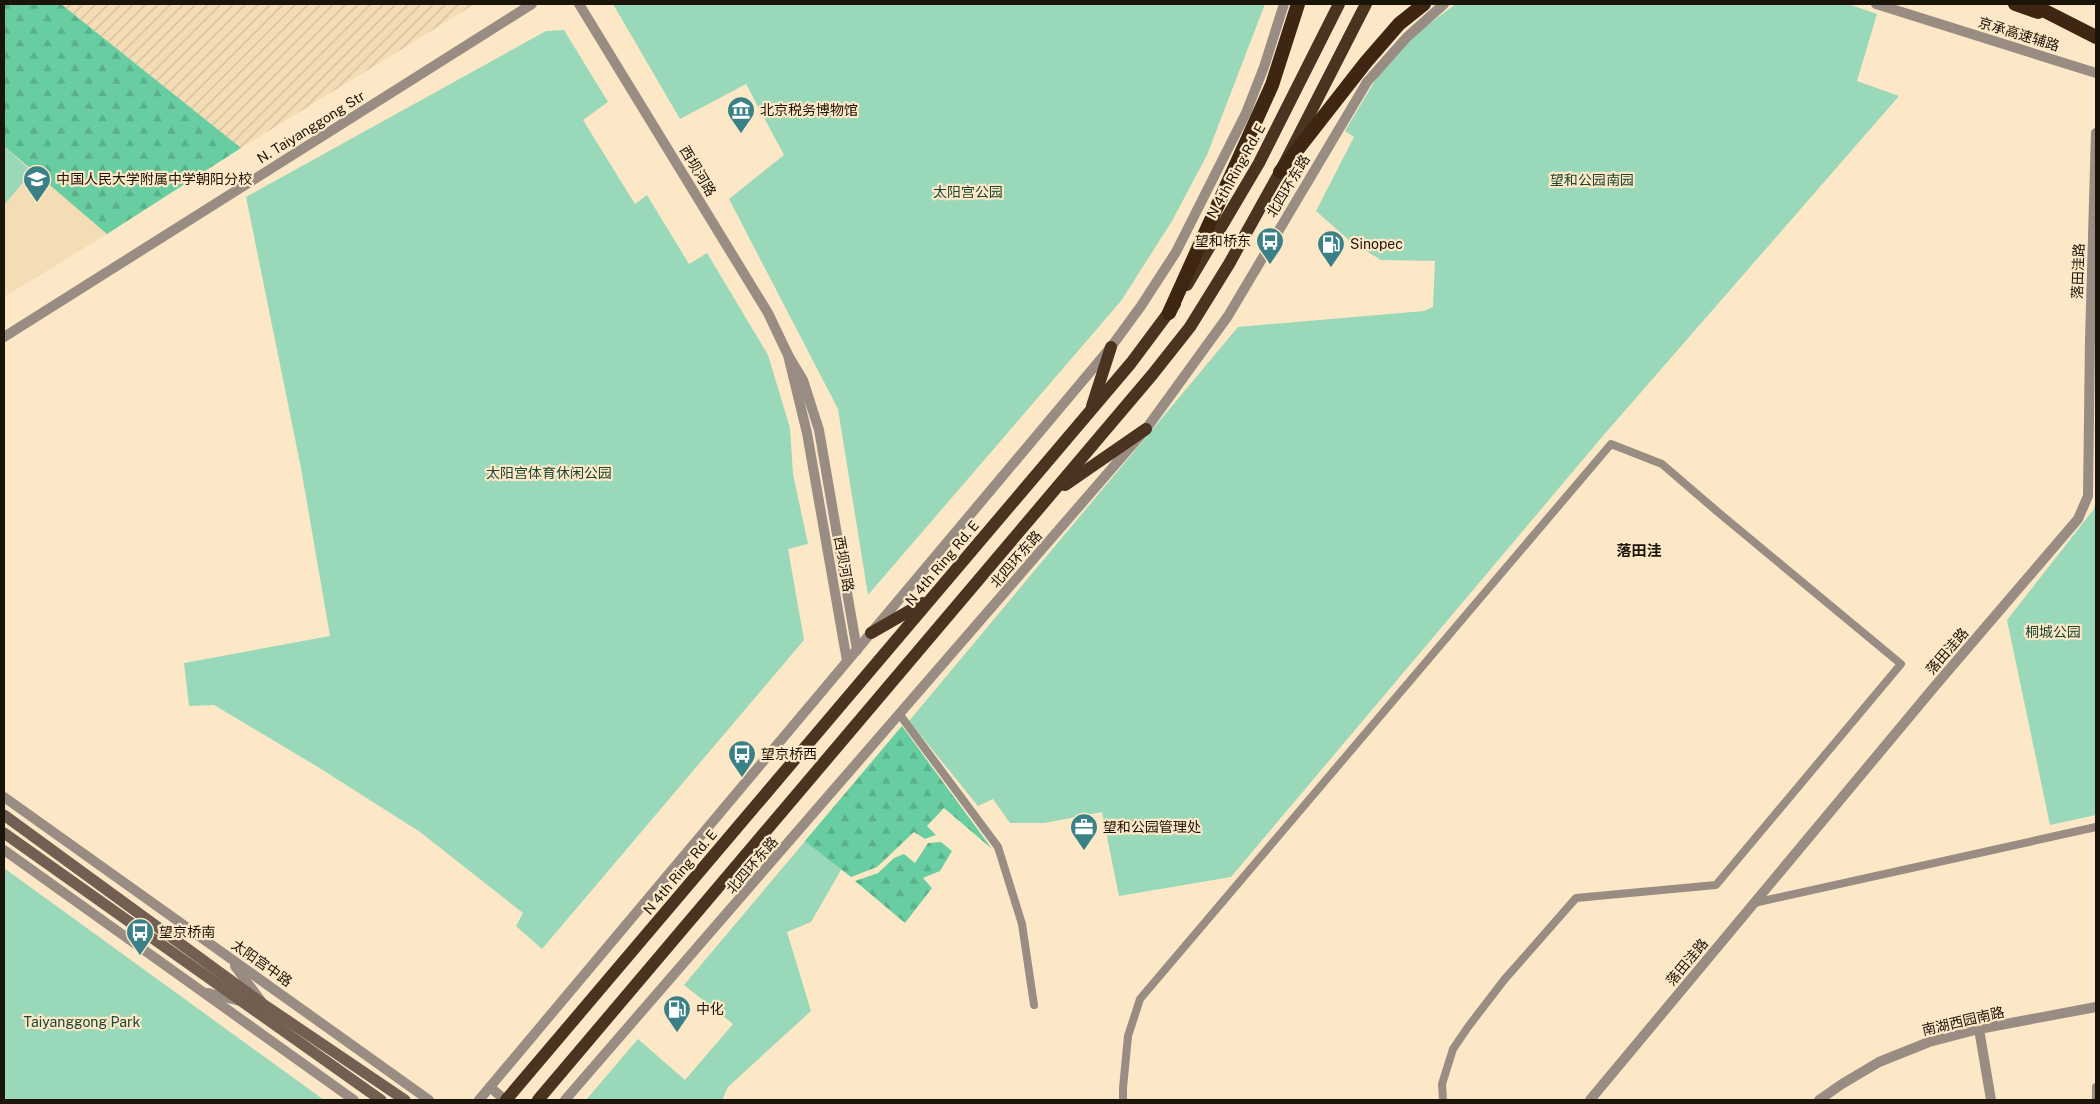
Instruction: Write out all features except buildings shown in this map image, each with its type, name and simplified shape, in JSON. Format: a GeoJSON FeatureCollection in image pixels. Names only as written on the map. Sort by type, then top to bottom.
{"type":"FeatureCollection","features":[{"type":"Feature","properties":{"kind":"highway"},"geometry":{"type":"LineString","coordinates":[[1169,314],[1272,86],[1298,4]]}},
{"type":"Feature","properties":{"kind":"highway","name":"N 4th Ring Rd. E"},"geometry":{"type":"LineString","coordinates":[[506,1100],[1132,363],[1169,314],[1259,163],[1339,4]]}},
{"type":"Feature","properties":{"kind":"highway"},"geometry":{"type":"LineString","coordinates":[[539,1099],[1190,327],[1229,264],[1280,172],[1366,4]]}},
{"type":"Feature","properties":{"kind":"highway"},"geometry":{"type":"LineString","coordinates":[[1280,172],[1366,62],[1400,24],[1424,4]]}},
{"type":"Feature","properties":{"kind":"highway"},"geometry":{"type":"LineString","coordinates":[[2015,4],[2078,28]]}},
{"type":"Feature","properties":{"kind":"highway"},"geometry":{"type":"LineString","coordinates":[[2031,4],[2096,36]]}},
{"type":"Feature","properties":{"kind":"highway"},"geometry":{"type":"LineString","coordinates":[[1090,411],[1111,346]]}},
{"type":"Feature","properties":{"kind":"highway"},"geometry":{"type":"LineString","coordinates":[[1051,494],[1146,429]]}},
{"type":"Feature","properties":{"kind":"highway"},"geometry":{"type":"LineString","coordinates":[[871,633],[932,598]]}},
{"type":"Feature","properties":{"kind":"main road"},"geometry":{"type":"LineString","coordinates":[[4,815],[263,1004],[405,1100]]}},
{"type":"Feature","properties":{"kind":"main road"},"geometry":{"type":"LineString","coordinates":[[4,833],[381,1100]]}},
{"type":"Feature","properties":{"kind":"street","name":"N. Taiyanggong Str"},"geometry":{"type":"LineString","coordinates":[[4,337],[532,4]]}},
{"type":"Feature","properties":{"kind":"street","name":"西坝河路"},"geometry":{"type":"LineString","coordinates":[[579,4],[768,313],[788,355],[803,380],[819,430],[857,650]]}},
{"type":"Feature","properties":{"kind":"street"},"geometry":{"type":"LineString","coordinates":[[479,1100],[1111,346],[1141,306],[1181,243],[1246,113],[1264,67],[1284,4]]}},
{"type":"Feature","properties":{"kind":"street","name":"北四环东路"},"geometry":{"type":"LineString","coordinates":[[565,1100],[1146,429],[1228,316],[1367,82],[1407,37],[1444,4]]}},
{"type":"Feature","properties":{"kind":"street","name":"京承高速辅路"},"geometry":{"type":"LineString","coordinates":[[1876,4],[2096,73]]}},
{"type":"Feature","properties":{"kind":"street","name":"落田洼路"},"geometry":{"type":"LineString","coordinates":[[1590,1100],[1935,686],[2078,519],[2088,496],[2096,133]]}},
{"type":"Feature","properties":{"kind":"street","name":"西坝河路"},"geometry":{"type":"LineString","coordinates":[[788,355],[807,433],[847,661]]}},
{"type":"Feature","properties":{"kind":"street"},"geometry":{"type":"LineString","coordinates":[[1124,1100],[1123,1088],[1128,1036],[1140,999],[1611,444],[1662,464],[1901,664],[1716,885],[1576,898],[1504,980],[1452,1050],[1442,1084],[1442,1100]]}},
{"type":"Feature","properties":{"kind":"street"},"geometry":{"type":"LineString","coordinates":[[900,715],[998,847],[1022,924],[1034,1005]]}},
{"type":"Feature","properties":{"kind":"street","name":"太阳宫中路"},"geometry":{"type":"LineString","coordinates":[[4,798],[429,1100]]}},
{"type":"Feature","properties":{"kind":"street"},"geometry":{"type":"LineString","coordinates":[[1754,903],[2096,827]]}},
{"type":"Feature","properties":{"kind":"street"},"geometry":{"type":"LineString","coordinates":[[4,850],[354,1100]]}},
{"type":"Feature","properties":{"kind":"street"},"geometry":{"type":"LineString","coordinates":[[28,850],[49,882]]}},
{"type":"Feature","properties":{"kind":"street"},"geometry":{"type":"LineString","coordinates":[[230,958],[263,1004]]}},
{"type":"Feature","properties":{"kind":"street"},"geometry":{"type":"LineString","coordinates":[[202,991],[242,1001]]}},
{"type":"Feature","properties":{"kind":"street","name":"南湖西园南路"},"geometry":{"type":"LineString","coordinates":[[1819,1100],[1879,1062],[1928,1042],[1978,1029],[2096,1007]]}},
{"type":"Feature","properties":{"kind":"street"},"geometry":{"type":"LineString","coordinates":[[1978,1029],[1991,1100]]}},
{"type":"Feature","properties":{"kind":"street"},"geometry":{"type":"LineString","coordinates":[[488,1100],[490,1087]]}},
{"type":"Feature","properties":{"kind":"street"},"geometry":{"type":"LineString","coordinates":[[490,1087],[506,1100]]}},
{"type":"Feature","properties":{"kind":"street"},"geometry":{"type":"LineString","coordinates":[[2096,1087],[2096,1098]]}},
{"type":"Feature","properties":{"kind":"shaded area"},"geometry":{"type":"Polygon","coordinates":[[[61,4],[475,4],[241,148],[61,4]]]}},
{"type":"Feature","properties":{"kind":"shaded area","name":"中国人民大学附属中学朝阳分校"},"geometry":{"type":"Polygon","coordinates":[[[4,146],[107,234],[4,297],[4,146]]]}},
{"type":"Feature","properties":{"kind":"green space"},"geometry":{"type":"Polygon","coordinates":[[[4,4],[61,4],[241,148],[107,234],[4,146],[4,4]]]}},
{"type":"Feature","properties":{"kind":"green space","name":"太阳宫公园"},"geometry":{"type":"Polygon","coordinates":[[[613,4],[1265,4],[1207,155],[1172,221],[1121,301],[868,595],[838,409],[729,199],[784,155],[746,84],[680,119],[613,4]]]}},
{"type":"Feature","properties":{"kind":"green space","name":"望和公园南园"},"geometry":{"type":"Polygon","coordinates":[[[1456,4],[1848,4],[1877,14],[1857,81],[1899,96],[1602,437],[1231,877],[1119,896],[1102,812],[1044,823],[1010,823],[993,799],[978,806],[909,721],[1238,327],[1424,311],[1433,307],[1435,261],[1381,260],[1350,241],[1316,211],[1354,137],[1345,131],[1379,74],[1411,37],[1456,4]]]}},
{"type":"Feature","properties":{"kind":"green space","name":"太阳宫体育休闲公园"},"geometry":{"type":"Polygon","coordinates":[[[564,30],[608,102],[583,120],[635,204],[647,195],[689,264],[707,253],[768,355],[790,428],[793,474],[808,544],[788,549],[804,640],[542,949],[516,926],[523,913],[420,832],[318,767],[214,705],[189,706],[184,663],[330,636],[301,468],[246,197],[546,31],[564,30]]]}},
{"type":"Feature","properties":{"kind":"green space"},"geometry":{"type":"Polygon","coordinates":[[[4,146],[32,172],[4,205],[4,146]]]}},
{"type":"Feature","properties":{"kind":"green space","name":"桐城公园"},"geometry":{"type":"Polygon","coordinates":[[[2096,498],[2096,815],[2050,825],[2007,620],[2094,509],[2096,498]]]}},
{"type":"Feature","properties":{"kind":"green space"},"geometry":{"type":"Polygon","coordinates":[[[902,726],[841,870],[811,922],[787,932],[811,1011],[728,1087],[722,1100],[586,1100],[638,1039],[685,1080],[733,1024],[684,985],[902,726]]]}},
{"type":"Feature","properties":{"kind":"green space"},"geometry":{"type":"Polygon","coordinates":[[[902,726],[992,849],[944,808],[927,826],[936,835],[925,839],[914,832],[877,867],[851,877],[805,841],[902,726]]]}},
{"type":"Feature","properties":{"kind":"green space"},"geometry":{"type":"Polygon","coordinates":[[[941,842],[952,851],[940,871],[923,878],[932,888],[905,923],[855,881],[878,873],[894,858],[904,854],[915,863],[928,843],[941,842]]]}},
{"type":"Feature","properties":{"kind":"green space","name":"Taiyanggong Park"},"geometry":{"type":"Polygon","coordinates":[[[4,868],[324,1100],[4,1100],[4,868]]]}},
{"type":"Feature","properties":{"kind":"place","name":"北京税务博物馆"},"geometry":{"type":"Point","coordinates":[741,134]}},
{"type":"Feature","properties":{"kind":"place","name":"中国人民大学附属中学朝阳分校"},"geometry":{"type":"Point","coordinates":[37,203]}},
{"type":"Feature","properties":{"kind":"place","name":"望和桥东"},"geometry":{"type":"Point","coordinates":[1270,265]}},
{"type":"Feature","properties":{"kind":"place","name":"Sinopec"},"geometry":{"type":"Point","coordinates":[1331,268]}},
{"type":"Feature","properties":{"kind":"place","name":"望京桥西"},"geometry":{"type":"Point","coordinates":[742,778]}},
{"type":"Feature","properties":{"kind":"place","name":"望和公园管理处"},"geometry":{"type":"Point","coordinates":[1084,851]}},
{"type":"Feature","properties":{"kind":"place","name":"望京桥南"},"geometry":{"type":"Point","coordinates":[140,956]}},
{"type":"Feature","properties":{"kind":"place","name":"中化"},"geometry":{"type":"Point","coordinates":[677,1033]}},
{"type":"Feature","properties":{"kind":"district","name":"落田洼"},"geometry":{"type":"Point","coordinates":[1639,551]}}]}
